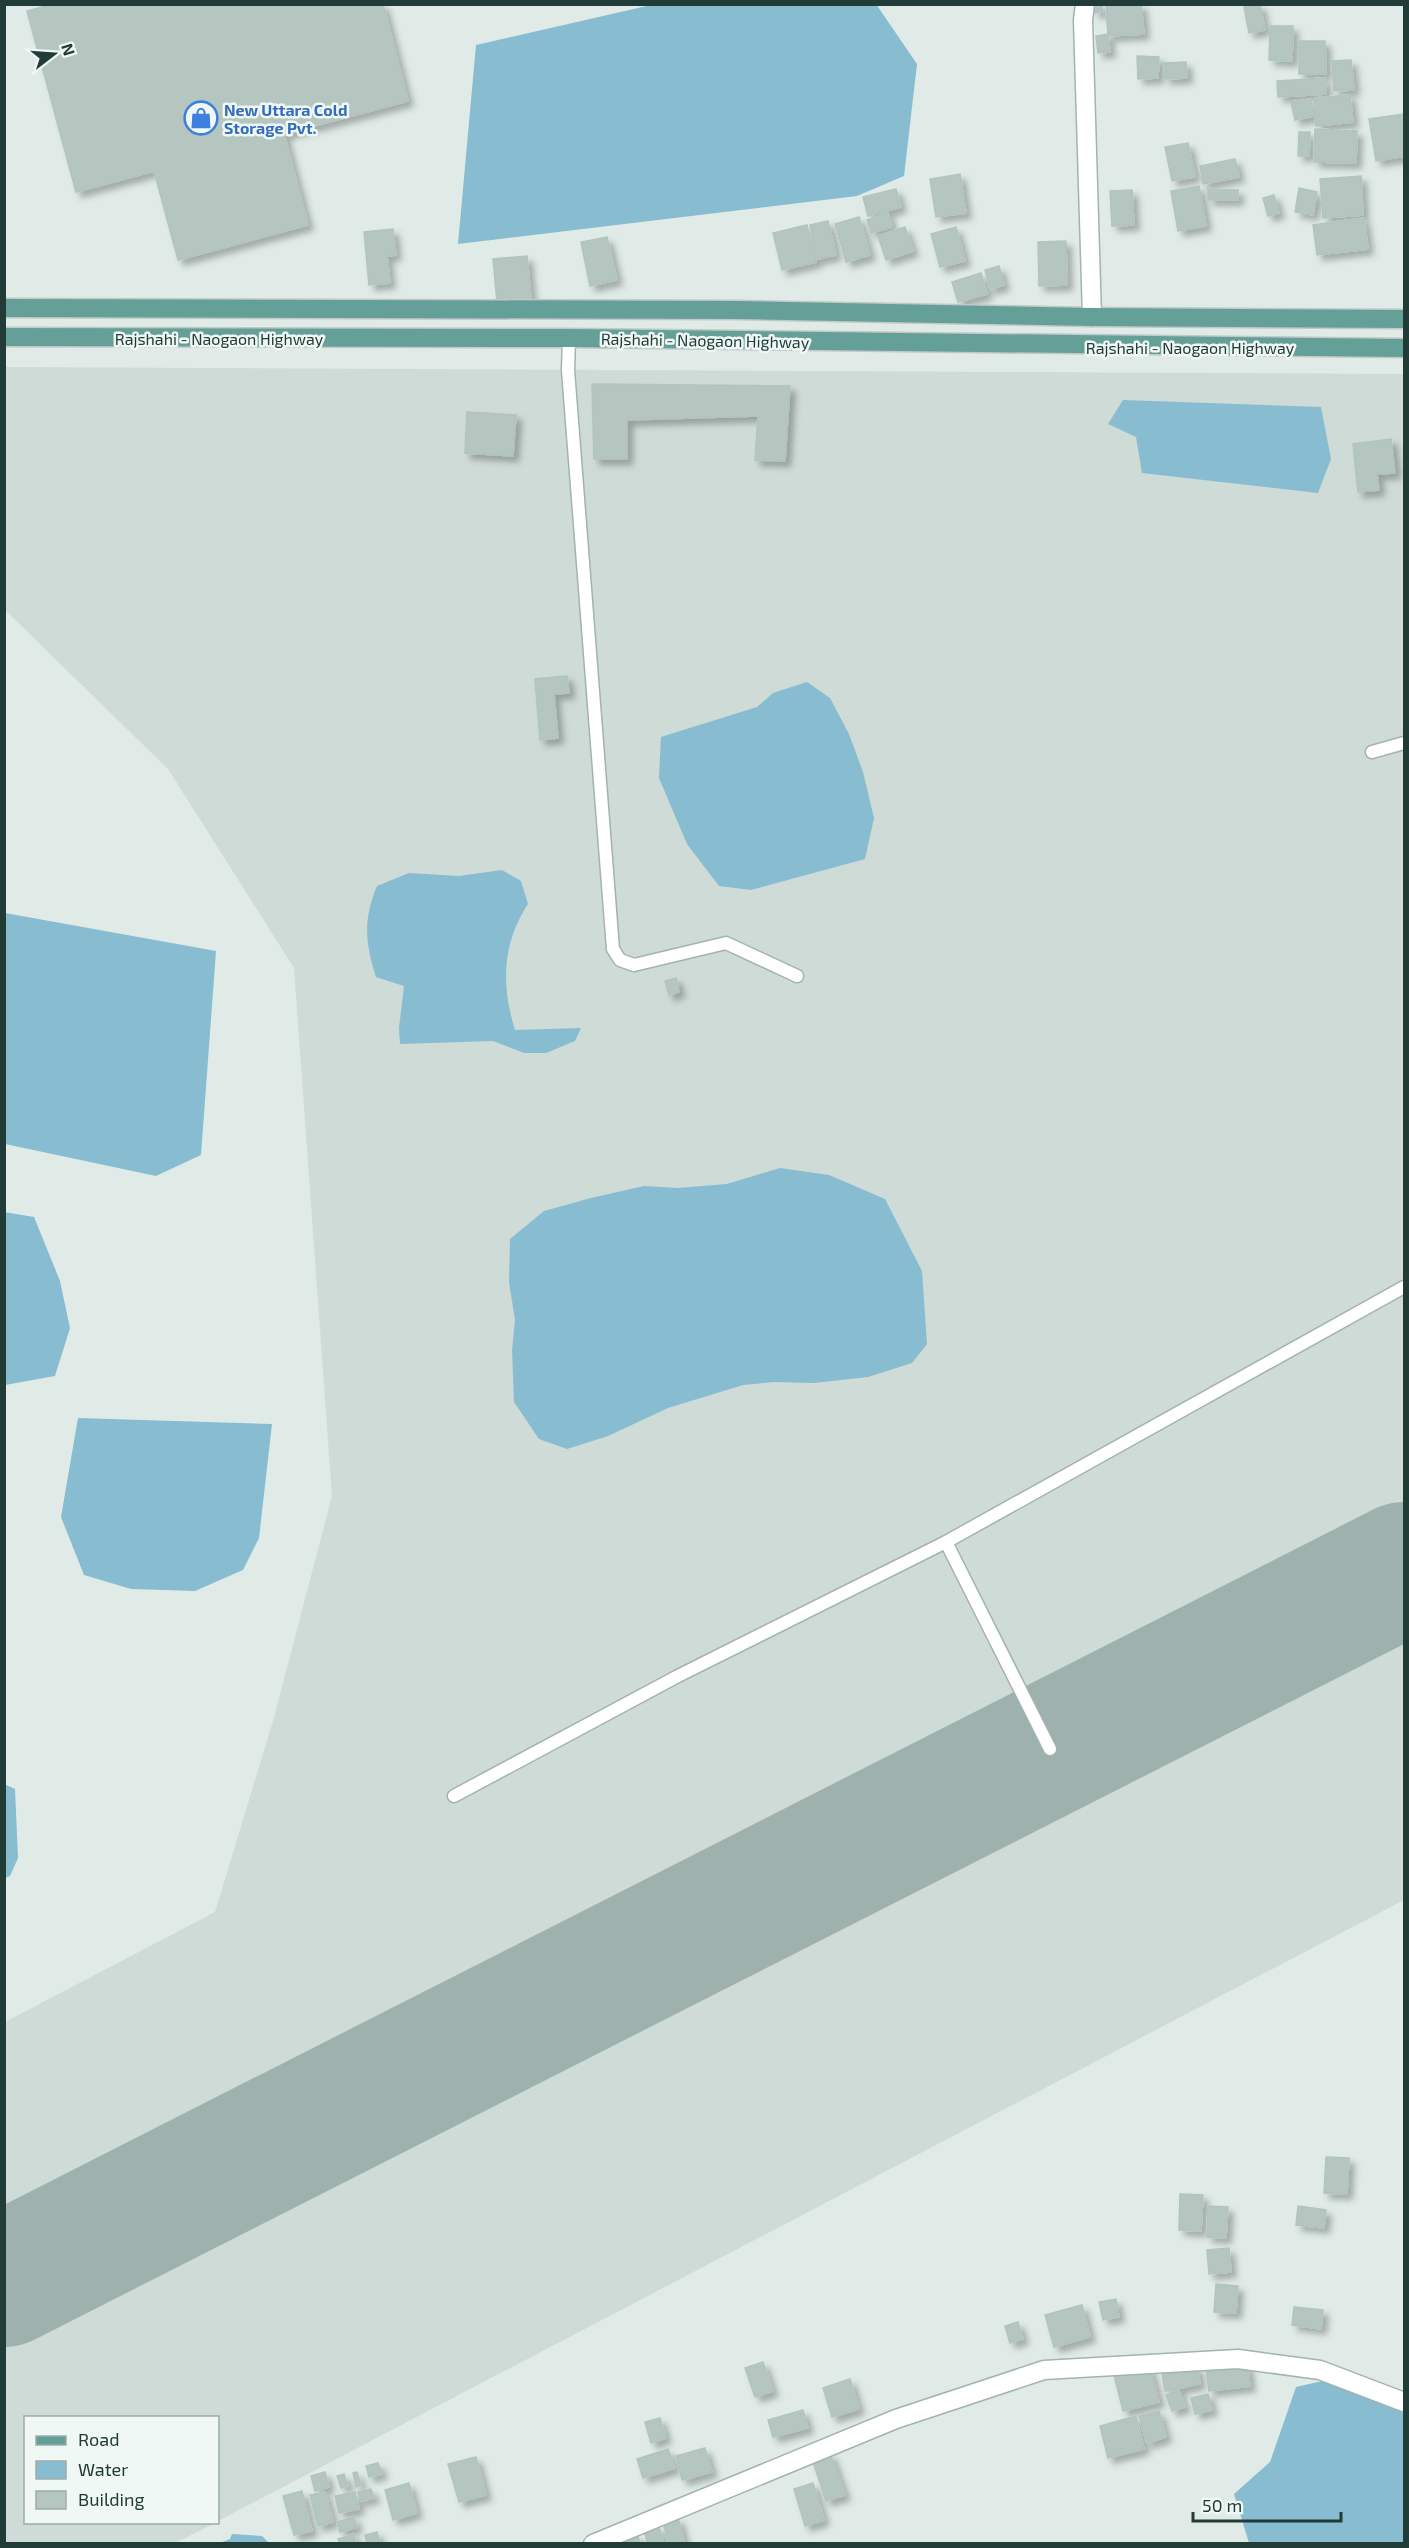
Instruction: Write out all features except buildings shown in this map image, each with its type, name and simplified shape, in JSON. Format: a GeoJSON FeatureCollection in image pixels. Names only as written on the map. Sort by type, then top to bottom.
{"type":"FeatureCollection","features":[{"type":"Feature","properties":{"kind":"main road","name":"Rajshahi - Naogaon Highway"},"geometry":{"type":"LineString","coordinates":[[4,308],[738,310],[1092,317],[1404,319]]}},
{"type":"Feature","properties":{"kind":"main road","name":"Rajshahi - Naogaon Highway"},"geometry":{"type":"LineString","coordinates":[[4,337],[569,338],[1404,348]]}},
{"type":"Feature","properties":{"kind":"street"},"geometry":{"type":"LineString","coordinates":[[1085,4],[1083,20],[1092,317]]}},
{"type":"Feature","properties":{"kind":"street"},"geometry":{"type":"LineString","coordinates":[[593,2544],[896,2419],[1044,2370],[1238,2359],[1320,2370],[1404,2402]]}},
{"type":"Feature","properties":{"kind":"lane"},"geometry":{"type":"LineString","coordinates":[[569,338],[568,370],[613,949],[620,960],[634,965],[726,943],[797,976]]}},
{"type":"Feature","properties":{"kind":"lane"},"geometry":{"type":"LineString","coordinates":[[1372,752],[1404,743]]}},
{"type":"Feature","properties":{"kind":"lane"},"geometry":{"type":"LineString","coordinates":[[454,1796],[678,1676],[946,1542],[1404,1287]]}},
{"type":"Feature","properties":{"kind":"lane"},"geometry":{"type":"LineString","coordinates":[[946,1542],[1050,1749]]}},
{"type":"Feature","properties":{"kind":"shaded area"},"geometry":{"type":"Polygon","coordinates":[[[5,367],[1404,374],[1404,1900],[219,2520],[219,2416],[24,2416],[24,2524],[213,2524],[175,2543],[5,2544],[5,2022],[215,1912],[273,1721],[332,1496],[294,968],[168,769],[5,610],[5,367]]]}},
{"type":"Feature","properties":{"kind":"water"},"geometry":{"type":"Polygon","coordinates":[[[876,4],[917,64],[904,176],[857,196],[458,244],[476,45],[651,5],[876,4]]]}},
{"type":"Feature","properties":{"kind":"water"},"geometry":{"type":"Polygon","coordinates":[[[1123,400],[1321,407],[1331,459],[1318,493],[1142,473],[1136,437],[1108,424],[1123,400]]]}},
{"type":"Feature","properties":{"kind":"water"},"geometry":{"type":"Polygon","coordinates":[[[807,682],[830,698],[849,734],[863,772],[874,818],[865,859],[751,890],[719,886],[687,844],[659,778],[661,737],[757,707],[773,693],[807,682]]]}},
{"type":"Feature","properties":{"kind":"water"},"geometry":{"type":"Polygon","coordinates":[[[502,870],[521,881],[528,904],[513,934],[506,965],[507,997],[515,1030],[581,1028],[575,1041],[546,1053],[524,1053],[493,1041],[400,1044],[399,1028],[404,986],[376,977],[368,942],[369,910],[377,886],[409,873],[459,876],[502,870]]]}},
{"type":"Feature","properties":{"kind":"water"},"geometry":{"type":"Polygon","coordinates":[[[5,913],[216,951],[201,1155],[156,1176],[5,1144],[5,913]]]}},
{"type":"Feature","properties":{"kind":"water"},"geometry":{"type":"Polygon","coordinates":[[[780,1168],[829,1175],[885,1199],[922,1271],[927,1344],[912,1363],[868,1377],[814,1383],[774,1382],[743,1385],[668,1408],[608,1436],[567,1449],[539,1439],[514,1402],[512,1350],[515,1320],[509,1282],[510,1239],[544,1211],[591,1198],[644,1186],[678,1188],[727,1184],[780,1168]]]}},
{"type":"Feature","properties":{"kind":"water"},"geometry":{"type":"Polygon","coordinates":[[[4,1212],[34,1217],[60,1281],[70,1328],[55,1376],[5,1385],[4,1212]]]}},
{"type":"Feature","properties":{"kind":"water"},"geometry":{"type":"Polygon","coordinates":[[[78,1418],[272,1424],[259,1538],[243,1570],[195,1591],[131,1589],[84,1575],[61,1517],[78,1418]]]}},
{"type":"Feature","properties":{"kind":"water"},"geometry":{"type":"Polygon","coordinates":[[[4,1784],[15,1789],[18,1858],[10,1876],[5,1878],[4,1784]]]}},
{"type":"Feature","properties":{"kind":"water"},"geometry":{"type":"Polygon","coordinates":[[[1331,2379],[1404,2413],[1404,2543],[1249,2543],[1234,2494],[1270,2462],[1296,2387],[1331,2379]]]}},
{"type":"Feature","properties":{"kind":"water"},"geometry":{"type":"Polygon","coordinates":[[[232,2534],[262,2536],[269,2543],[220,2543],[230,2539],[232,2534]]]}},
{"type":"Feature","properties":{"kind":"runway"},"geometry":{"type":"LineString","coordinates":[[4,2280],[1404,1569]]}},
{"type":"Feature","properties":{"kind":"place","name":"New Uttara Cold Storage Pvt."},"geometry":{"type":"Point","coordinates":[201,118]}}]}
